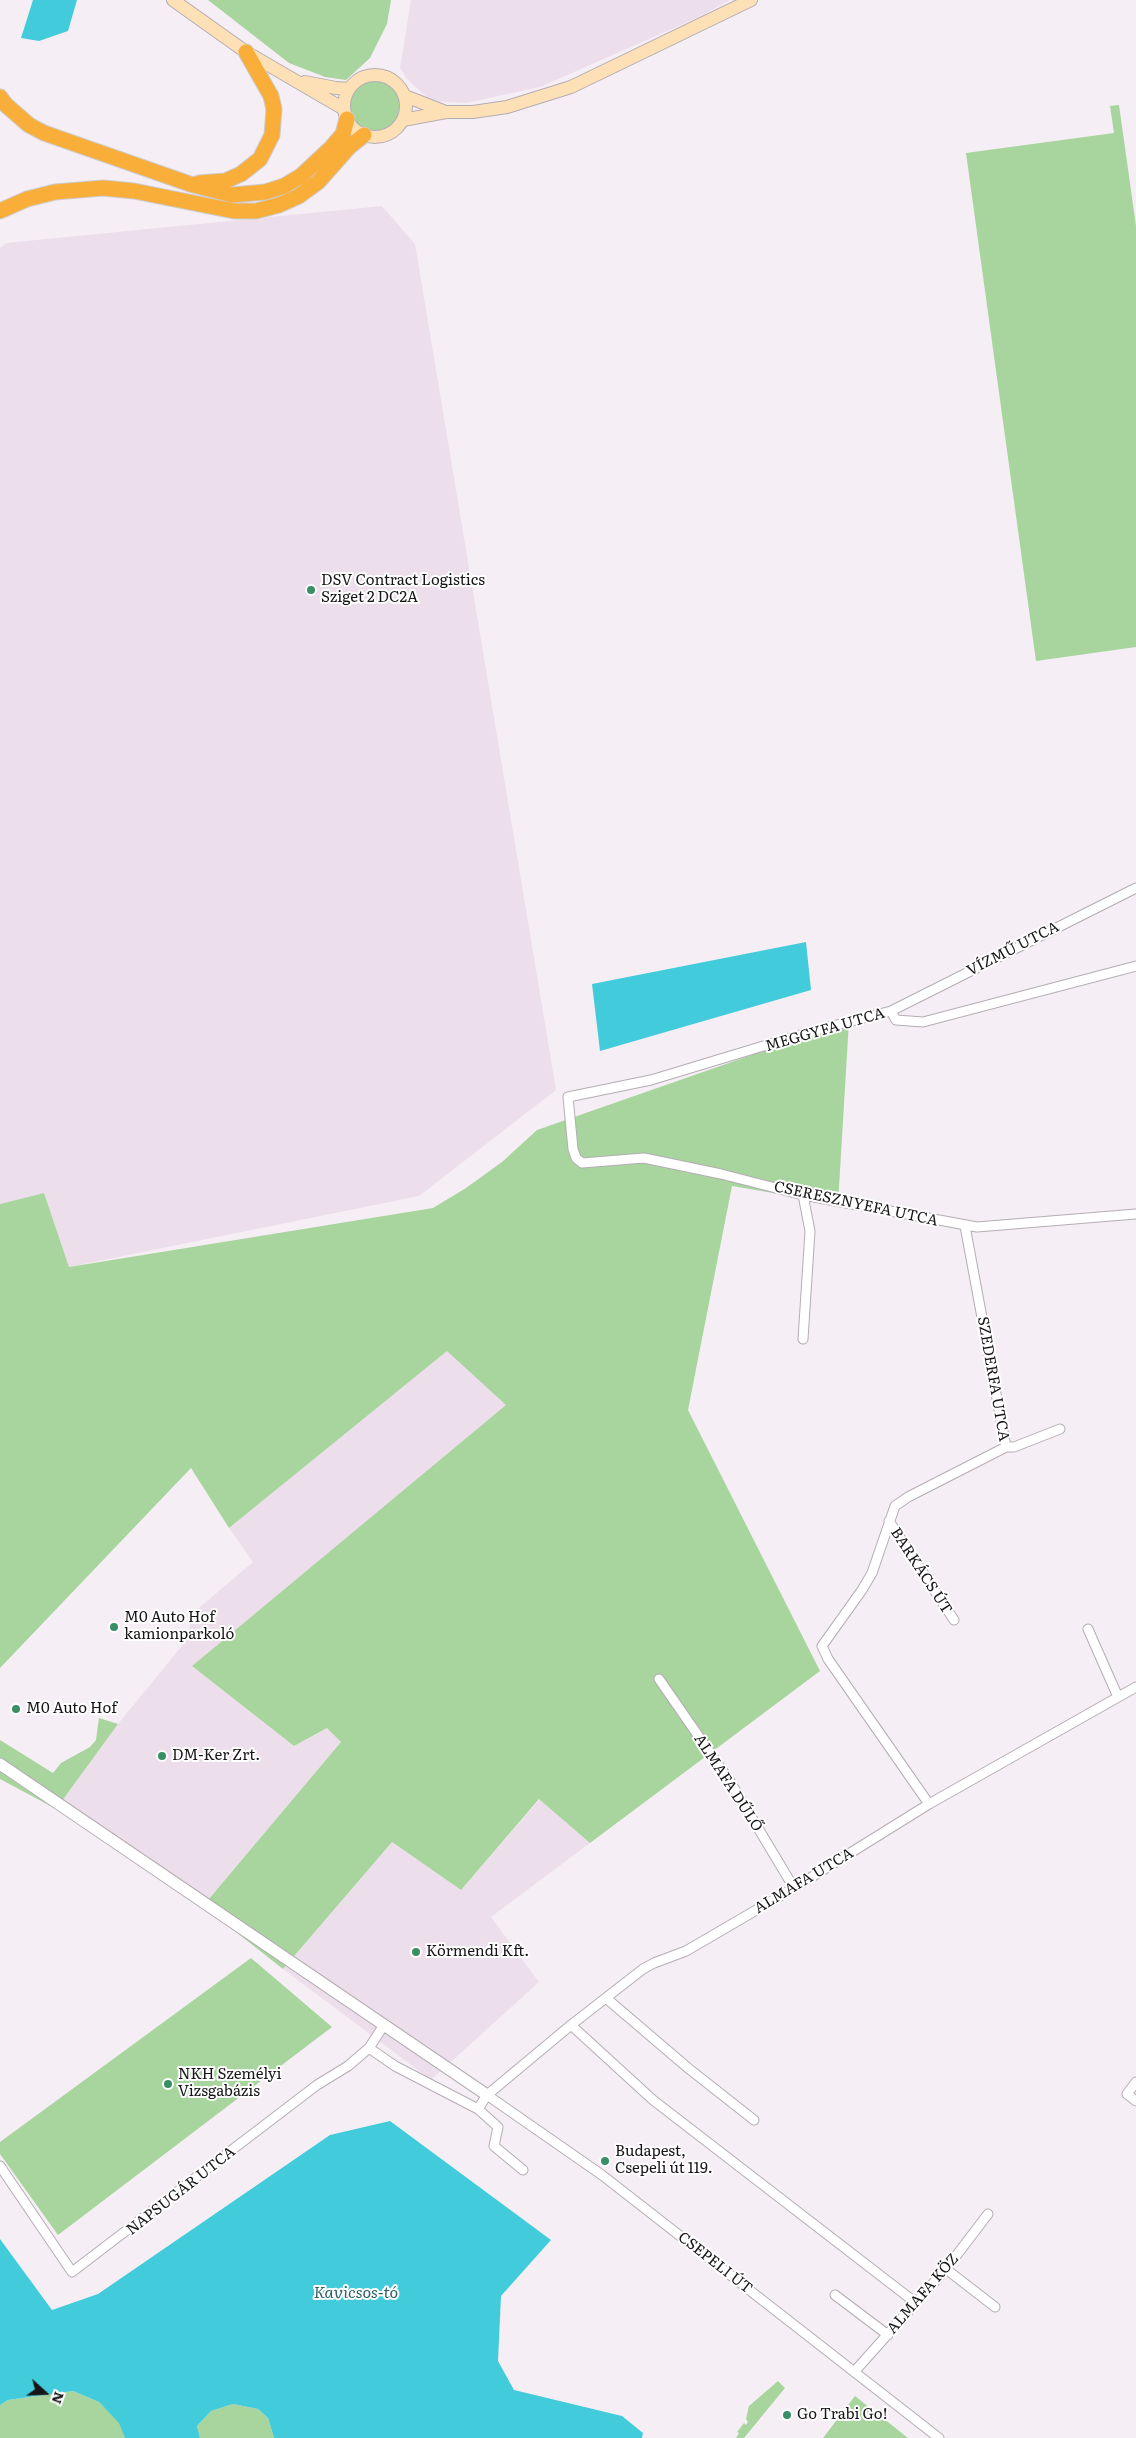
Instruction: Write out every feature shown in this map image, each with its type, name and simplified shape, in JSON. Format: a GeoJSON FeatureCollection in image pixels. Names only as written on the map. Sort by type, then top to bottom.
{"type":"FeatureCollection","features":[{"type":"Feature","properties":{"kind":"highway"},"geometry":{"type":"LineString","coordinates":[[190,184],[225,181],[252,167],[266,150],[272,136],[274,109],[271,96],[246,52]]}},
{"type":"Feature","properties":{"kind":"highway"},"geometry":{"type":"LineString","coordinates":[[0,97],[6,105],[29,125],[44,132],[190,184],[232,195],[265,192],[284,186],[301,176],[343,134],[346,114]]}},
{"type":"Feature","properties":{"kind":"highway"},"geometry":{"type":"LineString","coordinates":[[0,211],[27,199],[55,192],[103,188],[134,191],[234,211],[256,210],[279,205],[299,196],[318,182],[350,147],[364,135]]}},
{"type":"Feature","properties":{"kind":"main road"},"geometry":{"type":"LineString","coordinates":[[173,0],[246,52],[295,79],[346,114]]}},
{"type":"Feature","properties":{"kind":"main road"},"geometry":{"type":"LineString","coordinates":[[402,120],[446,112],[473,112],[506,106],[571,87],[645,54],[751,0]]}},
{"type":"Feature","properties":{"kind":"main road"},"geometry":{"type":"LineString","coordinates":[[373,75],[383,76],[393,80],[404,96],[406,108],[402,120],[396,128],[387,134],[376,137],[364,135],[354,129],[346,114],[345,99],[349,89],[364,77],[373,75]]}},
{"type":"Feature","properties":{"kind":"main road"},"geometry":{"type":"LineString","coordinates":[[295,79],[349,89]]}},
{"type":"Feature","properties":{"kind":"main road"},"geometry":{"type":"LineString","coordinates":[[404,96],[446,112]]}},
{"type":"Feature","properties":{"kind":"street","name":"VÍZMŰ UTCA"},"geometry":{"type":"LineString","coordinates":[[891,1010],[1136,888]]}},
{"type":"Feature","properties":{"kind":"street","name":"MEGGYFA UTCA"},"geometry":{"type":"LineString","coordinates":[[578,1161],[573,1149],[568,1097],[650,1080],[813,1031],[891,1010],[896,1020],[923,1022],[1136,966]]}},
{"type":"Feature","properties":{"kind":"street","name":"CSERESZNYEFA UTCA"},"geometry":{"type":"LineString","coordinates":[[578,1161],[588,1163],[644,1158],[803,1194],[966,1226],[977,1227],[1136,1214]]}},
{"type":"Feature","properties":{"kind":"street"},"geometry":{"type":"LineString","coordinates":[[803,1194],[810,1231],[803,1339]]}},
{"type":"Feature","properties":{"kind":"street","name":"SZEDERFA UTCA"},"geometry":{"type":"LineString","coordinates":[[929,1804],[828,1659],[822,1646],[872,1573],[895,1506],[908,1497],[1006,1447],[966,1226]]}},
{"type":"Feature","properties":{"kind":"street"},"geometry":{"type":"LineString","coordinates":[[1006,1447],[1014,1447],[1060,1429]]}},
{"type":"Feature","properties":{"kind":"street","name":"BARKÁCS ÚT"},"geometry":{"type":"LineString","coordinates":[[889,1521],[954,1620]]}},
{"type":"Feature","properties":{"kind":"street"},"geometry":{"type":"LineString","coordinates":[[1088,1629],[1118,1697]]}},
{"type":"Feature","properties":{"kind":"street","name":"ALMAFA DŰLŐ"},"geometry":{"type":"LineString","coordinates":[[659,1679],[732,1783],[794,1888]]}},
{"type":"Feature","properties":{"kind":"street","name":"ALMAFA UTCA"},"geometry":{"type":"LineString","coordinates":[[478,2109],[487,2095],[571,2025],[654,1962],[686,1951],[794,1888],[929,1804],[1136,1687]]}},
{"type":"Feature","properties":{"kind":"street"},"geometry":{"type":"LineString","coordinates":[[0,1764],[487,2095]]}},
{"type":"Feature","properties":{"kind":"street"},"geometry":{"type":"LineString","coordinates":[[606,1998],[688,2068],[754,2120]]}},
{"type":"Feature","properties":{"kind":"street","name":"NAPSUGÁR UTCA"},"geometry":{"type":"LineString","coordinates":[[0,2166],[72,2272],[92,2259],[317,2085],[348,2066],[369,2048],[384,2025]]}},
{"type":"Feature","properties":{"kind":"street"},"geometry":{"type":"LineString","coordinates":[[571,2025],[653,2100],[916,2303]]}},
{"type":"Feature","properties":{"kind":"street"},"geometry":{"type":"LineString","coordinates":[[369,2048],[396,2066],[478,2109],[498,2127],[494,2146],[523,2170]]}},
{"type":"Feature","properties":{"kind":"street"},"geometry":{"type":"LineString","coordinates":[[1136,2082],[1127,2094],[1136,2101]]}},
{"type":"Feature","properties":{"kind":"street","name":"CSEPELI ÚT"},"geometry":{"type":"LineString","coordinates":[[487,2095],[602,2175],[939,2438]]}},
{"type":"Feature","properties":{"kind":"street","name":"ALMAFA KÖZ"},"geometry":{"type":"LineString","coordinates":[[854,2372],[946,2269],[988,2214]]}},
{"type":"Feature","properties":{"kind":"street"},"geometry":{"type":"LineString","coordinates":[[946,2269],[995,2307]]}},
{"type":"Feature","properties":{"kind":"street"},"geometry":{"type":"LineString","coordinates":[[835,2295],[888,2335]]}},
{"type":"Feature","properties":{"kind":"shaded area"},"geometry":{"type":"Polygon","coordinates":[[[411,0],[730,0],[699,17],[540,87],[466,103],[431,101],[407,79],[400,68],[411,0]]]}},
{"type":"Feature","properties":{"kind":"shaded area"},"geometry":{"type":"Polygon","coordinates":[[[382,206],[415,244],[556,1090],[419,1196],[69,1267],[44,1193],[0,1204],[0,248],[6,243],[382,206]]]}},
{"type":"Feature","properties":{"kind":"shaded area"},"geometry":{"type":"Polygon","coordinates":[[[448,1350],[507,1405],[192,1666],[294,1746],[328,1728],[341,1742],[203,1906],[56,1809],[118,1724],[185,1642],[194,1612],[253,1562],[229,1528],[448,1350]]]}},
{"type":"Feature","properties":{"kind":"shaded area"},"geometry":{"type":"Polygon","coordinates":[[[540,1799],[590,1843],[491,1917],[539,1982],[431,2080],[283,1969],[392,1842],[461,1890],[540,1799]]]}},
{"type":"Feature","properties":{"kind":"green space"},"geometry":{"type":"Polygon","coordinates":[[[208,0],[391,0],[387,24],[370,58],[346,80],[325,77],[289,63],[208,0]]]}},
{"type":"Feature","properties":{"kind":"green space"},"geometry":{"type":"Polygon","coordinates":[[[375,81],[384,83],[395,92],[400,106],[398,115],[389,126],[375,131],[366,129],[355,120],[350,106],[352,97],[361,86],[375,81]]]}},
{"type":"Feature","properties":{"kind":"green space"},"geometry":{"type":"Polygon","coordinates":[[[1119,105],[1136,226],[1136,647],[1036,661],[966,153],[1114,133],[1110,106],[1119,105]]]}},
{"type":"Feature","properties":{"kind":"green space"},"geometry":{"type":"Polygon","coordinates":[[[849,1021],[838,1204],[732,1186],[688,1410],[820,1671],[590,1843],[539,1799],[461,1890],[392,1842],[283,1969],[203,1906],[341,1742],[327,1728],[294,1746],[192,1666],[506,1405],[447,1351],[229,1528],[191,1468],[0,1668],[0,1204],[44,1193],[69,1267],[433,1208],[466,1188],[502,1162],[537,1130],[849,1021]]]}},
{"type":"Feature","properties":{"kind":"green space"},"geometry":{"type":"Polygon","coordinates":[[[99,1718],[118,1724],[56,1809],[0,1779],[0,1740],[53,1773],[61,1763],[90,1747],[96,1740],[99,1718]]]}},
{"type":"Feature","properties":{"kind":"green space","name":"NKH Személyi Vizsgabázis"},"geometry":{"type":"Polygon","coordinates":[[[251,1958],[332,2027],[58,2235],[0,2154],[0,2142],[251,1958]]]}},
{"type":"Feature","properties":{"kind":"green space"},"geometry":{"type":"Polygon","coordinates":[[[778,2381],[785,2388],[744,2438],[736,2438],[739,2433],[737,2432],[744,2423],[746,2425],[748,2422],[746,2419],[749,2406],[778,2381]]]}},
{"type":"Feature","properties":{"kind":"green space"},"geometry":{"type":"Polygon","coordinates":[[[73,2391],[99,2402],[120,2423],[125,2438],[0,2438],[0,2405],[8,2400],[73,2391]]]}},
{"type":"Feature","properties":{"kind":"green space"},"geometry":{"type":"Polygon","coordinates":[[[855,2396],[908,2438],[823,2438],[855,2396]]]}},
{"type":"Feature","properties":{"kind":"green space"},"geometry":{"type":"Polygon","coordinates":[[[233,2404],[258,2409],[268,2418],[274,2438],[200,2438],[197,2426],[211,2411],[233,2404]]]}},
{"type":"Feature","properties":{"kind":"water"},"geometry":{"type":"Polygon","coordinates":[[[33,0],[77,0],[68,31],[39,41],[21,38],[33,0]]]}},
{"type":"Feature","properties":{"kind":"water"},"geometry":{"type":"Polygon","coordinates":[[[806,942],[811,990],[600,1051],[592,984],[806,942]]]}},
{"type":"Feature","properties":{"kind":"water","name":"Kavicsos-tó"},"geometry":{"type":"Polygon","coordinates":[[[390,2121],[551,2240],[501,2296],[498,2361],[514,2390],[622,2416],[643,2433],[642,2438],[274,2438],[268,2418],[258,2409],[233,2404],[211,2411],[197,2426],[200,2438],[125,2438],[119,2423],[99,2402],[73,2391],[8,2400],[0,2405],[0,2239],[52,2310],[98,2294],[330,2135],[390,2121]]]}},
{"type":"Feature","properties":{"kind":"place","name":"DSV Contract Logistics Sziget 2 DC2A"},"geometry":{"type":"Point","coordinates":[311,590]}},
{"type":"Feature","properties":{"kind":"place","name":"M0 Auto Hof kamionparkoló"},"geometry":{"type":"Point","coordinates":[114,1627]}},
{"type":"Feature","properties":{"kind":"place","name":"M0 Auto Hof"},"geometry":{"type":"Point","coordinates":[16,1709]}},
{"type":"Feature","properties":{"kind":"place","name":"DM-Ker Zrt."},"geometry":{"type":"Point","coordinates":[162,1756]}},
{"type":"Feature","properties":{"kind":"place","name":"Körmendi Kft."},"geometry":{"type":"Point","coordinates":[416,1952]}},
{"type":"Feature","properties":{"kind":"place","name":"NKH Személyi Vizsgabázis"},"geometry":{"type":"Point","coordinates":[168,2084]}},
{"type":"Feature","properties":{"kind":"place","name":"Budapest, Csepeli út 119."},"geometry":{"type":"Point","coordinates":[605,2161]}},
{"type":"Feature","properties":{"kind":"place","name":"Go Trabi Go!"},"geometry":{"type":"Point","coordinates":[787,2415]}}]}
